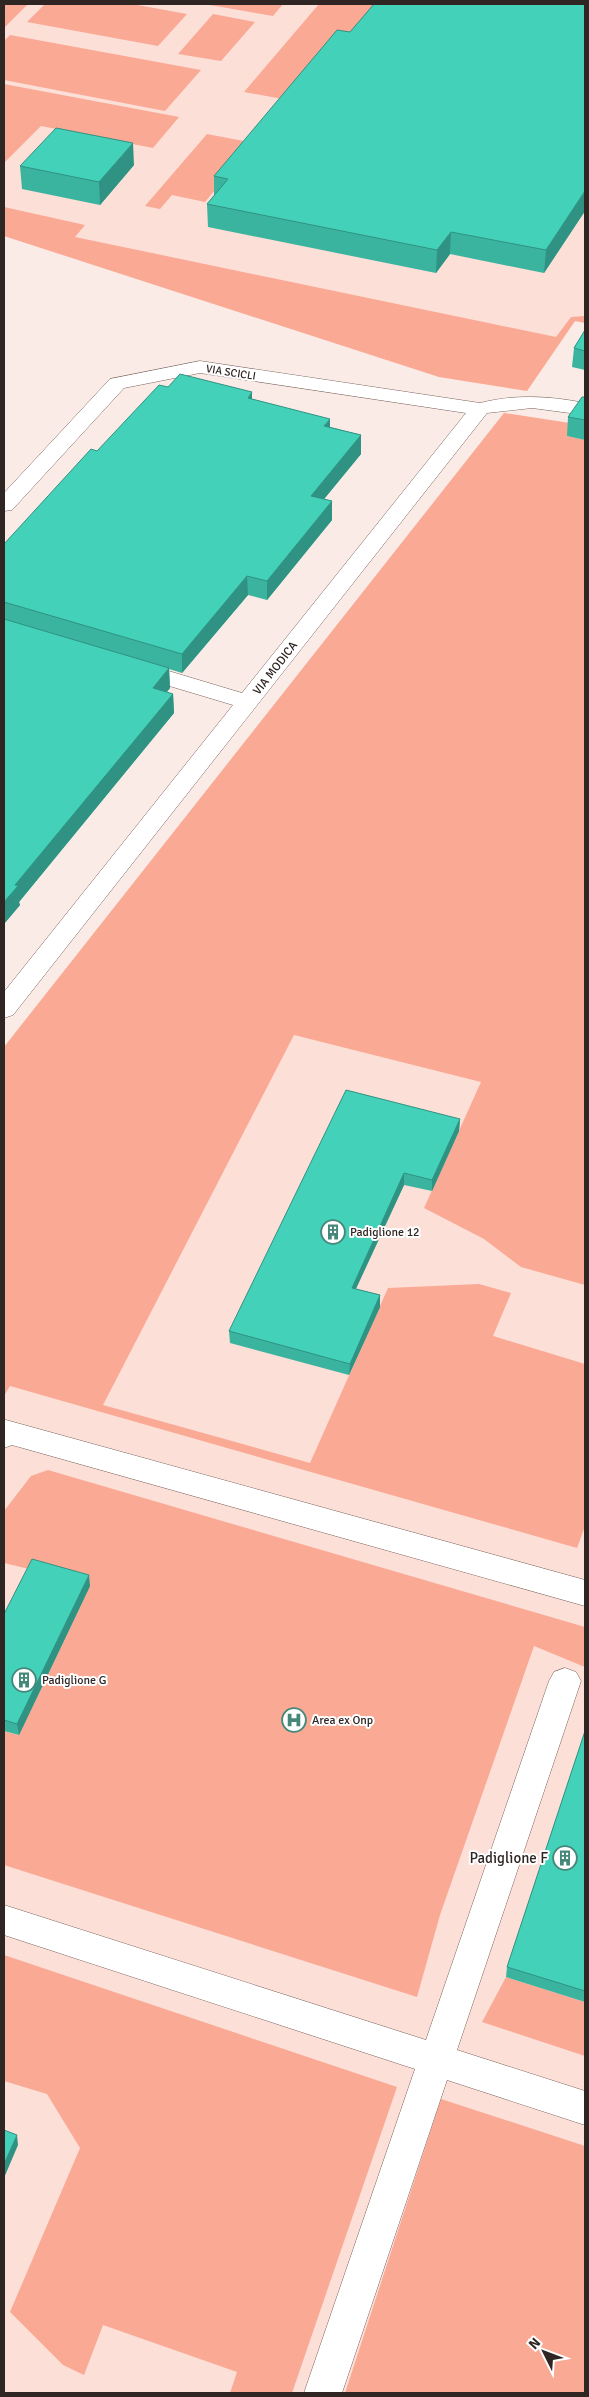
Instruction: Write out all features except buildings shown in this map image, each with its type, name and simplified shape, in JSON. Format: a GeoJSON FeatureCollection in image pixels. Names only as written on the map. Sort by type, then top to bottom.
{"type":"FeatureCollection","features":[{"type":"Feature","properties":{"kind":"street","name":"VIA SCICLI"},"geometry":{"type":"LineString","coordinates":[[4,505],[117,383],[200,367],[480,409]]}},
{"type":"Feature","properties":{"kind":"street"},"geometry":{"type":"LineString","coordinates":[[480,409],[506,402],[549,402],[585,409]]}},
{"type":"Feature","properties":{"kind":"street","name":"VIA MODICA"},"geometry":{"type":"LineString","coordinates":[[4,1009],[480,409]]}},
{"type":"Feature","properties":{"kind":"street"},"geometry":{"type":"LineString","coordinates":[[116,662],[248,702]]}},
{"type":"Feature","properties":{"kind":"street"},"geometry":{"type":"LineString","coordinates":[[4,1436],[6,1432],[585,1593]]}},
{"type":"Feature","properties":{"kind":"street"},"geometry":{"type":"LineString","coordinates":[[323,2393],[565,1681]]}},
{"type":"Feature","properties":{"kind":"street"},"geometry":{"type":"LineString","coordinates":[[4,1920],[585,2108]]}},
{"type":"Feature","properties":{"kind":"shaded area"},"geometry":{"type":"Polygon","coordinates":[[[4,4],[499,4],[585,19],[585,323],[575,321],[527,391],[439,377],[4,236],[4,4]]]}},
{"type":"Feature","properties":{"kind":"shaded area"},"geometry":{"type":"Polygon","coordinates":[[[4,4],[28,4],[4,28],[4,4]]]}},
{"type":"Feature","properties":{"kind":"shaded area"},"geometry":{"type":"Polygon","coordinates":[[[45,4],[132,4],[187,14],[158,46],[27,22],[45,4]]]}},
{"type":"Feature","properties":{"kind":"shaded area"},"geometry":{"type":"Polygon","coordinates":[[[204,4],[283,4],[273,16],[204,4]]]}},
{"type":"Feature","properties":{"kind":"shaded area"},"geometry":{"type":"Polygon","coordinates":[[[319,4],[382,4],[288,100],[244,92],[319,4]]]}},
{"type":"Feature","properties":{"kind":"shaded area"},"geometry":{"type":"Polygon","coordinates":[[[213,14],[255,22],[221,61],[178,54],[213,14]]]}},
{"type":"Feature","properties":{"kind":"shaded area"},"geometry":{"type":"Polygon","coordinates":[[[10,35],[201,70],[165,111],[4,80],[4,41],[10,35]]]}},
{"type":"Feature","properties":{"kind":"shaded area"},"geometry":{"type":"Polygon","coordinates":[[[4,84],[179,117],[153,148],[41,126],[4,163],[4,84]]]}},
{"type":"Feature","properties":{"kind":"shaded area"},"geometry":{"type":"Polygon","coordinates":[[[207,134],[254,143],[205,202],[172,195],[160,209],[145,206],[207,134]]]}},
{"type":"Feature","properties":{"kind":"shaded area"},"geometry":{"type":"Polygon","coordinates":[[[4,207],[85,225],[75,237],[556,337],[571,317],[585,316],[585,323],[575,321],[527,391],[439,377],[4,236],[4,207]]]}},
{"type":"Feature","properties":{"kind":"shaded area","name":"Area ex Onp"},"geometry":{"type":"Polygon","coordinates":[[[504,413],[585,425],[585,2393],[4,2393],[4,1047],[504,413]]]}},
{"type":"Feature","properties":{"kind":"shaded area"},"geometry":{"type":"Polygon","coordinates":[[[504,413],[576,424],[567,436],[585,440],[585,1285],[521,1267],[484,1239],[424,1208],[481,1082],[294,1035],[103,1405],[310,1463],[388,1288],[479,1284],[511,1293],[493,1336],[585,1364],[585,1526],[577,1548],[10,1386],[4,1396],[4,1047],[504,413]]]}},
{"type":"Feature","properties":{"kind":"shaded area"},"geometry":{"type":"Polygon","coordinates":[[[48,1470],[585,1627],[585,1667],[534,1646],[440,1915],[417,1997],[4,1865],[4,1731],[18,1735],[33,1570],[4,1563],[4,1511],[31,1476],[48,1470]]]}},
{"type":"Feature","properties":{"kind":"shaded area"},"geometry":{"type":"Polygon","coordinates":[[[4,1955],[397,2087],[292,2393],[230,2393],[237,2372],[103,2325],[84,2375],[63,2365],[10,2312],[80,2148],[47,2094],[4,2081],[4,1955]]]}},
{"type":"Feature","properties":{"kind":"shaded area"},"geometry":{"type":"Polygon","coordinates":[[[506,1977],[585,2002],[585,2056],[482,2022],[506,1977]]]}},
{"type":"Feature","properties":{"kind":"shaded area"},"geometry":{"type":"Polygon","coordinates":[[[441,2099],[585,2146],[585,2393],[345,2393],[441,2099]]]}},
{"type":"Feature","properties":{"kind":"place","name":"Padiglione 12"},"geometry":{"type":"Point","coordinates":[333,1232]}},
{"type":"Feature","properties":{"kind":"place","name":"Padiglione G"},"geometry":{"type":"Point","coordinates":[24,1680]}},
{"type":"Feature","properties":{"kind":"place","name":"Area ex Onp"},"geometry":{"type":"Point","coordinates":[294,1720]}},
{"type":"Feature","properties":{"kind":"place","name":"Padiglione F"},"geometry":{"type":"Point","coordinates":[565,1858]}}]}
